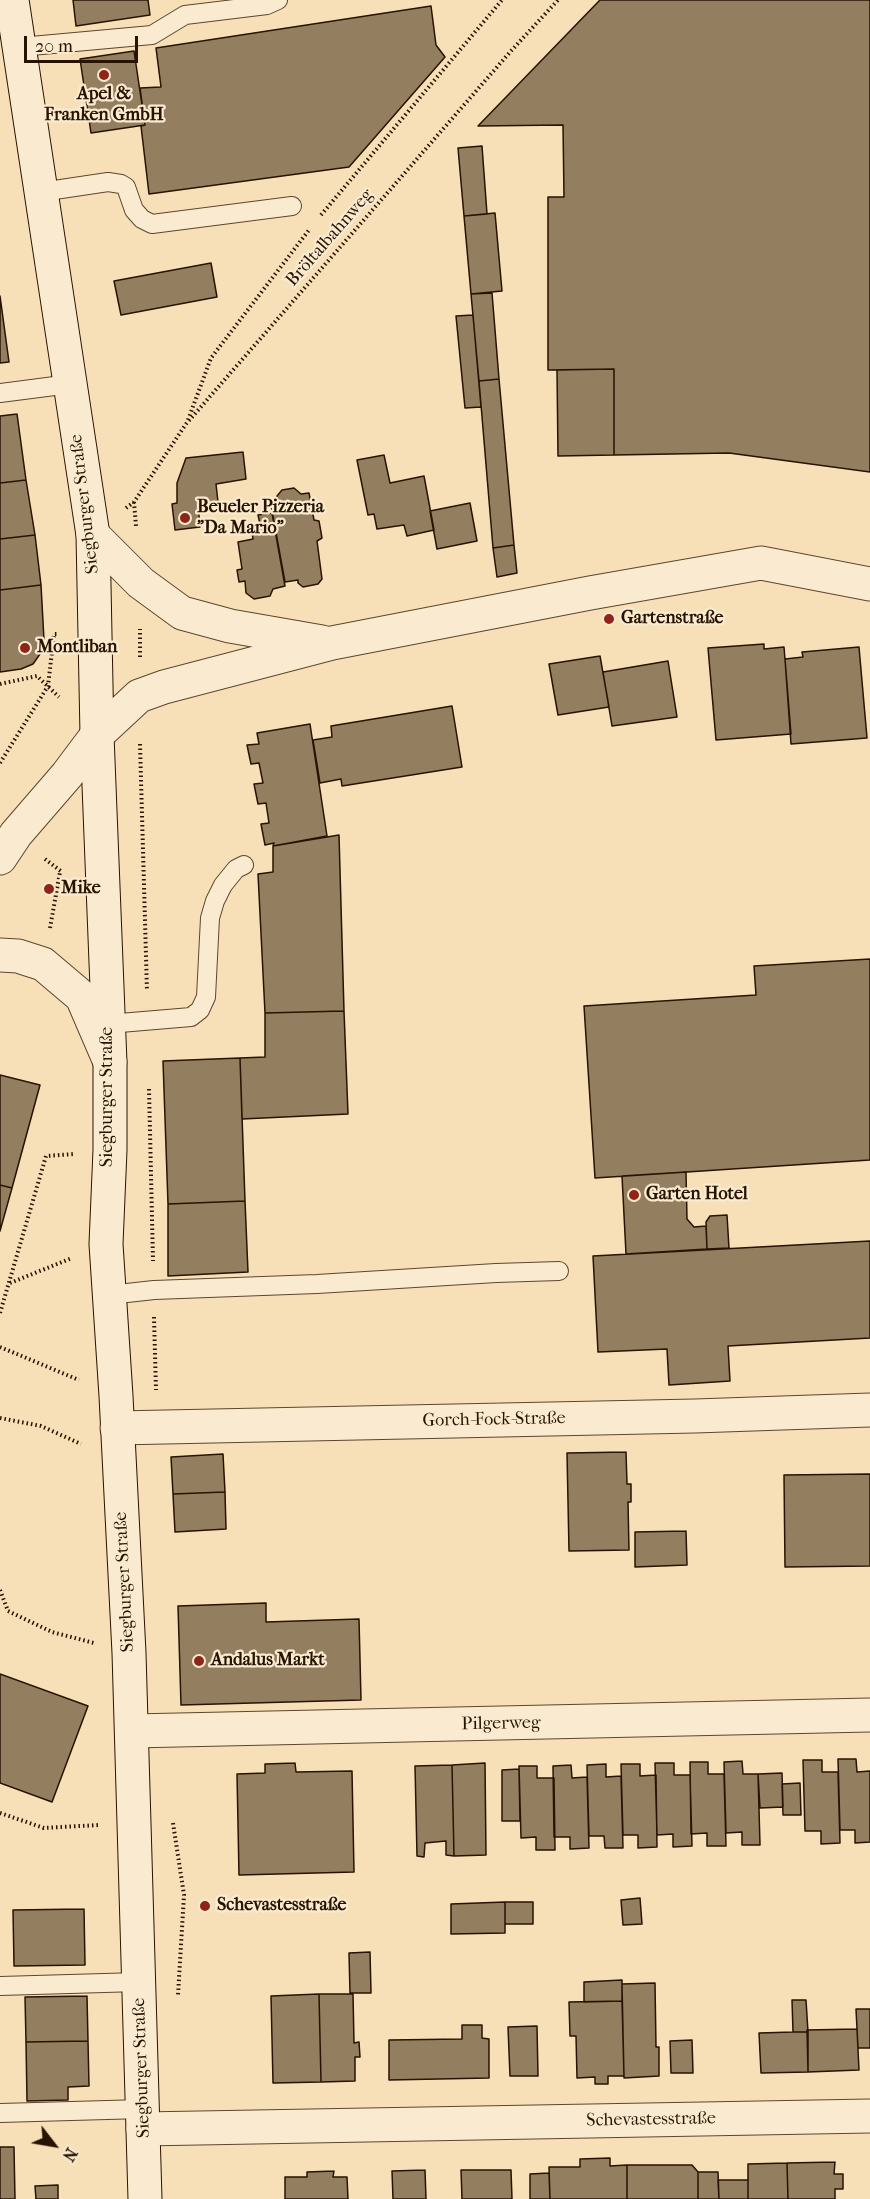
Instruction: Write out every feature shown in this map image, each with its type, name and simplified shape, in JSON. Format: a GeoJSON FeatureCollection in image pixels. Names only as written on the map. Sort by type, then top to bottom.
{"type":"FeatureCollection","features":[{"type":"Feature","properties":{"kind":"street","name":"Siegburger Straße"},"geometry":{"type":"LineString","coordinates":[[12,0],[93,535],[97,735],[110,1063],[110,1150],[106,1244],[129,1653],[145,2199]]}},
{"type":"Feature","properties":{"kind":"street"},"geometry":{"type":"LineString","coordinates":[[93,535],[141,583],[182,613],[230,626],[332,643]]}},
{"type":"Feature","properties":{"kind":"street"},"geometry":{"type":"LineString","coordinates":[[0,858],[16,834],[67,775],[97,735],[139,696],[164,687],[332,643],[590,592],[761,562],[870,584]]}},
{"type":"Feature","properties":{"kind":"street"},"geometry":{"type":"LineString","coordinates":[[0,955],[18,956],[44,964],[82,997],[110,1063]]}},
{"type":"Feature","properties":{"kind":"street","name":"Gorch-Fock-Straße"},"geometry":{"type":"LineString","coordinates":[[117,1428],[671,1417],[870,1410]]}},
{"type":"Feature","properties":{"kind":"street","name":"Pilgerweg"},"geometry":{"type":"LineString","coordinates":[[132,1731],[870,1715]]}},
{"type":"Feature","properties":{"kind":"street","name":"Schevastesstraße"},"geometry":{"type":"LineString","coordinates":[[143,2119],[870,2116]]}},
{"type":"Feature","properties":{"kind":"lane"},"geometry":{"type":"LineString","coordinates":[[20,47],[152,35],[185,15],[267,5],[278,0]]}},
{"type":"Feature","properties":{"kind":"lane"},"geometry":{"type":"LineString","coordinates":[[41,192],[108,182],[121,184],[126,187],[134,210],[142,219],[152,224],[292,206]]}},
{"type":"Feature","properties":{"kind":"lane"},"geometry":{"type":"LineString","coordinates":[[0,393],[70,384]]}},
{"type":"Feature","properties":{"kind":"lane"},"geometry":{"type":"LineString","coordinates":[[108,1024],[191,1017],[200,1010],[206,997],[210,918],[223,885],[236,869],[244,865]]}},
{"type":"Feature","properties":{"kind":"lane"},"geometry":{"type":"LineString","coordinates":[[109,1295],[154,1290],[559,1271]]}},
{"type":"Feature","properties":{"kind":"lane"},"geometry":{"type":"LineString","coordinates":[[0,1986],[139,1982]]}},
{"type":"Feature","properties":{"kind":"lane"},"geometry":{"type":"LineString","coordinates":[[0,2113],[143,2119]]}},
{"type":"Feature","properties":{"kind":"path"},"geometry":{"type":"LineString","coordinates":[[186,424],[211,358],[329,204],[502,0]]}},
{"type":"Feature","properties":{"kind":"path","name":"Bröltalbahnweg"},"geometry":{"type":"LineString","coordinates":[[134,502],[186,424],[558,0]]}},
{"type":"Feature","properties":{"kind":"path"},"geometry":{"type":"LineString","coordinates":[[0,684],[38,676],[48,686],[0,763]]}},
{"type":"Feature","properties":{"kind":"path"},"geometry":{"type":"LineString","coordinates":[[139,696],[143,866]]}},
{"type":"Feature","properties":{"kind":"path"},"geometry":{"type":"LineString","coordinates":[[44,964],[60,872],[45,859]]}},
{"type":"Feature","properties":{"kind":"path"},"geometry":{"type":"LineString","coordinates":[[0,1313],[46,1156],[110,1150]]}},
{"type":"Feature","properties":{"kind":"path"},"geometry":{"type":"LineString","coordinates":[[9,1284],[106,1244]]}},
{"type":"Feature","properties":{"kind":"path"},"geometry":{"type":"LineString","coordinates":[[0,1347],[116,1396]]}},
{"type":"Feature","properties":{"kind":"path"},"geometry":{"type":"LineString","coordinates":[[0,1418],[40,1426],[118,1461]]}},
{"type":"Feature","properties":{"kind":"path"},"geometry":{"type":"LineString","coordinates":[[0,1590],[8,1611],[52,1632],[129,1653]]}},
{"type":"Feature","properties":{"kind":"path"},"geometry":{"type":"LineString","coordinates":[[0,1813],[44,1828],[134,1823]]}},
{"type":"Feature","properties":{"kind":"building"},"geometry":{"type":"Polygon","coordinates":[[[73,0],[148,0],[150,15],[76,26],[73,0]]]}},
{"type":"Feature","properties":{"kind":"building"},"geometry":{"type":"Polygon","coordinates":[[[600,0],[870,0],[870,472],[729,453],[614,455],[614,369],[548,370],[548,197],[564,197],[563,125],[478,126],[600,0]]]}},
{"type":"Feature","properties":{"kind":"building"},"geometry":{"type":"Polygon","coordinates":[[[431,6],[436,45],[445,57],[349,167],[149,194],[141,126],[145,125],[140,88],[161,87],[156,48],[431,6]]]}},
{"type":"Feature","properties":{"kind":"building"},"geometry":{"type":"Polygon","coordinates":[[[134,51],[145,125],[91,133],[80,59],[134,51]]]}},
{"type":"Feature","properties":{"kind":"building"},"geometry":{"type":"Polygon","coordinates":[[[482,146],[487,214],[464,216],[458,148],[482,146]]]}},
{"type":"Feature","properties":{"kind":"building"},"geometry":{"type":"Polygon","coordinates":[[[495,213],[502,291],[471,294],[464,216],[495,213]]]}},
{"type":"Feature","properties":{"kind":"building"},"geometry":{"type":"Polygon","coordinates":[[[211,263],[217,297],[121,315],[114,281],[211,263]]]}},
{"type":"Feature","properties":{"kind":"building"},"geometry":{"type":"Polygon","coordinates":[[[492,293],[499,379],[479,381],[471,294],[492,293]]]}},
{"type":"Feature","properties":{"kind":"building"},"geometry":{"type":"Polygon","coordinates":[[[0,296],[9,362],[0,363],[0,296]]]}},
{"type":"Feature","properties":{"kind":"building"},"geometry":{"type":"Polygon","coordinates":[[[473,315],[481,407],[465,408],[456,316],[473,315]]]}},
{"type":"Feature","properties":{"kind":"building"},"geometry":{"type":"Polygon","coordinates":[[[614,369],[614,455],[558,456],[557,370],[614,369]]]}},
{"type":"Feature","properties":{"kind":"building"},"geometry":{"type":"Polygon","coordinates":[[[499,379],[514,545],[493,548],[479,381],[499,379]]]}},
{"type":"Feature","properties":{"kind":"building"},"geometry":{"type":"Polygon","coordinates":[[[17,414],[26,480],[0,483],[0,416],[17,414]]]}},
{"type":"Feature","properties":{"kind":"building"},"geometry":{"type":"Polygon","coordinates":[[[243,452],[246,479],[216,484],[218,502],[198,504],[200,527],[175,530],[172,504],[177,503],[177,483],[186,458],[243,452]]]}},
{"type":"Feature","properties":{"kind":"building"},"geometry":{"type":"Polygon","coordinates":[[[384,455],[390,483],[424,476],[434,530],[407,536],[404,525],[377,529],[374,514],[368,515],[357,460],[384,455]]]}},
{"type":"Feature","properties":{"kind":"building"},"geometry":{"type":"Polygon","coordinates":[[[26,480],[35,535],[0,539],[0,483],[26,480]]]}},
{"type":"Feature","properties":{"kind":"building"},"geometry":{"type":"Polygon","coordinates":[[[294,488],[301,494],[309,493],[314,520],[319,521],[322,538],[317,541],[322,579],[318,584],[303,587],[298,580],[285,582],[270,500],[278,499],[277,496],[282,490],[294,488]]]}},
{"type":"Feature","properties":{"kind":"building"},"geometry":{"type":"Polygon","coordinates":[[[470,503],[477,541],[437,549],[430,511],[470,503]]]}},
{"type":"Feature","properties":{"kind":"building"},"geometry":{"type":"Polygon","coordinates":[[[272,513],[285,586],[273,589],[270,596],[254,599],[246,593],[245,581],[239,582],[237,570],[242,569],[238,542],[253,539],[251,525],[260,524],[258,515],[272,513]]]}},
{"type":"Feature","properties":{"kind":"building"},"geometry":{"type":"Polygon","coordinates":[[[35,535],[41,585],[0,590],[0,539],[35,535]]]}},
{"type":"Feature","properties":{"kind":"building"},"geometry":{"type":"Polygon","coordinates":[[[514,545],[517,573],[497,577],[493,548],[514,545]]]}},
{"type":"Feature","properties":{"kind":"building"},"geometry":{"type":"Polygon","coordinates":[[[41,585],[44,640],[40,654],[33,664],[21,669],[0,672],[0,590],[41,585]]]}},
{"type":"Feature","properties":{"kind":"building"},"geometry":{"type":"Polygon","coordinates":[[[764,644],[764,649],[784,647],[791,734],[716,740],[708,648],[764,644]]]}},
{"type":"Feature","properties":{"kind":"building"},"geometry":{"type":"Polygon","coordinates":[[[859,647],[867,738],[791,744],[785,659],[803,657],[802,652],[859,647]]]}},
{"type":"Feature","properties":{"kind":"building"},"geometry":{"type":"Polygon","coordinates":[[[600,656],[609,707],[558,715],[549,664],[600,656]]]}},
{"type":"Feature","properties":{"kind":"building"},"geometry":{"type":"Polygon","coordinates":[[[668,661],[677,717],[612,726],[603,672],[668,661]]]}},
{"type":"Feature","properties":{"kind":"building"},"geometry":{"type":"Polygon","coordinates":[[[452,706],[462,767],[342,786],[341,779],[320,783],[313,740],[332,737],[331,726],[452,706]]]}},
{"type":"Feature","properties":{"kind":"building"},"geometry":{"type":"Polygon","coordinates":[[[310,724],[327,836],[273,846],[274,843],[265,845],[261,824],[269,823],[266,803],[258,804],[254,784],[263,783],[259,763],[251,764],[247,745],[259,744],[257,733],[310,724]]]}},
{"type":"Feature","properties":{"kind":"building"},"geometry":{"type":"Polygon","coordinates":[[[339,835],[344,1011],[265,1013],[258,874],[273,872],[273,846],[339,835]]]}},
{"type":"Feature","properties":{"kind":"building"},"geometry":{"type":"Polygon","coordinates":[[[870,959],[870,1160],[595,1178],[584,1006],[756,995],[754,966],[870,959]]]}},
{"type":"Feature","properties":{"kind":"building"},"geometry":{"type":"Polygon","coordinates":[[[344,1011],[348,1114],[242,1119],[240,1058],[265,1057],[265,1013],[344,1011]]]}},
{"type":"Feature","properties":{"kind":"building"},"geometry":{"type":"Polygon","coordinates":[[[240,1058],[245,1201],[168,1204],[163,1061],[240,1058]]]}},
{"type":"Feature","properties":{"kind":"building"},"geometry":{"type":"Polygon","coordinates":[[[0,1075],[40,1085],[12,1188],[0,1185],[0,1075]]]}},
{"type":"Feature","properties":{"kind":"building"},"geometry":{"type":"Polygon","coordinates":[[[686,1172],[687,1219],[694,1227],[706,1226],[707,1249],[626,1254],[622,1176],[686,1172]]]}},
{"type":"Feature","properties":{"kind":"building"},"geometry":{"type":"Polygon","coordinates":[[[0,1185],[12,1188],[0,1231],[0,1185]]]}},
{"type":"Feature","properties":{"kind":"building"},"geometry":{"type":"Polygon","coordinates":[[[245,1201],[248,1272],[168,1276],[168,1204],[245,1201]]]}},
{"type":"Feature","properties":{"kind":"building"},"geometry":{"type":"Polygon","coordinates":[[[727,1215],[729,1248],[707,1249],[706,1222],[710,1216],[727,1215]]]}},
{"type":"Feature","properties":{"kind":"building"},"geometry":{"type":"Polygon","coordinates":[[[870,1241],[870,1338],[728,1346],[730,1381],[669,1385],[667,1349],[598,1352],[593,1256],[870,1241]]]}},
{"type":"Feature","properties":{"kind":"building"},"geometry":{"type":"Polygon","coordinates":[[[626,1452],[627,1484],[631,1484],[631,1502],[628,1502],[629,1550],[569,1551],[567,1453],[626,1452]]]}},
{"type":"Feature","properties":{"kind":"building"},"geometry":{"type":"Polygon","coordinates":[[[223,1454],[225,1492],[173,1494],[171,1457],[223,1454]]]}},
{"type":"Feature","properties":{"kind":"building"},"geometry":{"type":"Polygon","coordinates":[[[870,1474],[870,1566],[785,1567],[784,1475],[870,1474]]]}},
{"type":"Feature","properties":{"kind":"building"},"geometry":{"type":"Polygon","coordinates":[[[225,1492],[226,1529],[175,1532],[173,1494],[225,1492]]]}},
{"type":"Feature","properties":{"kind":"building"},"geometry":{"type":"Polygon","coordinates":[[[686,1531],[687,1565],[635,1567],[635,1532],[686,1531]]]}},
{"type":"Feature","properties":{"kind":"building"},"geometry":{"type":"Polygon","coordinates":[[[266,1603],[266,1622],[359,1619],[361,1700],[181,1705],[178,1606],[266,1603]]]}},
{"type":"Feature","properties":{"kind":"building"},"geometry":{"type":"Polygon","coordinates":[[[0,1674],[88,1706],[52,1802],[0,1783],[0,1674]]]}},
{"type":"Feature","properties":{"kind":"building"},"geometry":{"type":"Polygon","coordinates":[[[838,1759],[856,1759],[857,1772],[870,1771],[870,1842],[855,1843],[855,1830],[840,1830],[838,1759]]]}},
{"type":"Feature","properties":{"kind":"building"},"geometry":{"type":"Polygon","coordinates":[[[803,1760],[822,1760],[822,1772],[838,1772],[840,1843],[821,1844],[821,1831],[805,1831],[803,1760]]]}},
{"type":"Feature","properties":{"kind":"building"},"geometry":{"type":"Polygon","coordinates":[[[742,1761],[743,1774],[758,1774],[760,1845],[742,1845],[742,1832],[726,1833],[724,1762],[742,1761]]]}},
{"type":"Feature","properties":{"kind":"building"},"geometry":{"type":"Polygon","coordinates":[[[690,1762],[708,1762],[708,1774],[724,1774],[726,1846],[707,1846],[707,1833],[691,1834],[690,1762]]]}},
{"type":"Feature","properties":{"kind":"building"},"geometry":{"type":"Polygon","coordinates":[[[295,1763],[296,1772],[352,1771],[354,1872],[239,1875],[237,1774],[265,1773],[265,1764],[295,1763]]]}},
{"type":"Feature","properties":{"kind":"building"},"geometry":{"type":"Polygon","coordinates":[[[485,1763],[486,1855],[454,1856],[452,1765],[485,1763]]]}},
{"type":"Feature","properties":{"kind":"building"},"geometry":{"type":"Polygon","coordinates":[[[655,1763],[674,1763],[674,1775],[690,1775],[692,1846],[673,1847],[673,1834],[657,1835],[655,1763]]]}},
{"type":"Feature","properties":{"kind":"building"},"geometry":{"type":"Polygon","coordinates":[[[606,1764],[606,1777],[621,1776],[623,1848],[605,1848],[604,1836],[589,1836],[587,1765],[606,1764]]]}},
{"type":"Feature","properties":{"kind":"building"},"geometry":{"type":"Polygon","coordinates":[[[621,1764],[640,1764],[640,1776],[656,1775],[657,1847],[638,1848],[638,1835],[623,1835],[621,1764]]]}},
{"type":"Feature","properties":{"kind":"building"},"geometry":{"type":"Polygon","coordinates":[[[452,1765],[454,1856],[446,1855],[446,1841],[425,1843],[424,1857],[417,1856],[415,1766],[452,1765]]]}},
{"type":"Feature","properties":{"kind":"building"},"geometry":{"type":"Polygon","coordinates":[[[571,1765],[572,1778],[587,1777],[589,1848],[570,1849],[570,1837],[554,1837],[553,1766],[571,1765]]]}},
{"type":"Feature","properties":{"kind":"building"},"geometry":{"type":"Polygon","coordinates":[[[519,1766],[537,1766],[537,1778],[554,1778],[555,1850],[536,1850],[536,1837],[521,1838],[519,1766]]]}},
{"type":"Feature","properties":{"kind":"building"},"geometry":{"type":"Polygon","coordinates":[[[519,1769],[520,1821],[502,1821],[502,1770],[519,1769]]]}},
{"type":"Feature","properties":{"kind":"building"},"geometry":{"type":"Polygon","coordinates":[[[782,1773],[783,1807],[760,1808],[758,1774],[782,1773]]]}},
{"type":"Feature","properties":{"kind":"building"},"geometry":{"type":"Polygon","coordinates":[[[800,1783],[801,1815],[783,1815],[782,1784],[800,1783]]]}},
{"type":"Feature","properties":{"kind":"building"},"geometry":{"type":"Polygon","coordinates":[[[640,1898],[642,1924],[623,1925],[621,1900],[640,1898]]]}},
{"type":"Feature","properties":{"kind":"building"},"geometry":{"type":"Polygon","coordinates":[[[505,1902],[505,1933],[451,1934],[451,1904],[505,1902]]]}},
{"type":"Feature","properties":{"kind":"building"},"geometry":{"type":"Polygon","coordinates":[[[505,1902],[533,1902],[533,1924],[505,1924],[505,1902]]]}},
{"type":"Feature","properties":{"kind":"building"},"geometry":{"type":"Polygon","coordinates":[[[84,1909],[85,1965],[14,1966],[13,1910],[84,1909]]]}},
{"type":"Feature","properties":{"kind":"building"},"geometry":{"type":"Polygon","coordinates":[[[370,1952],[371,1993],[350,1993],[349,1953],[370,1952]]]}},
{"type":"Feature","properties":{"kind":"building"},"geometry":{"type":"Polygon","coordinates":[[[622,1980],[622,2001],[584,2002],[584,1982],[622,1980]]]}},
{"type":"Feature","properties":{"kind":"building"},"geometry":{"type":"Polygon","coordinates":[[[655,1983],[659,2076],[624,2078],[622,1984],[655,1983]]]}},
{"type":"Feature","properties":{"kind":"building"},"geometry":{"type":"Polygon","coordinates":[[[319,1994],[353,1994],[354,2043],[359,2042],[360,2057],[355,2057],[355,2081],[321,2082],[319,1994]]]}},
{"type":"Feature","properties":{"kind":"building"},"geometry":{"type":"Polygon","coordinates":[[[319,1994],[321,2082],[273,2083],[271,1996],[319,1994]]]}},
{"type":"Feature","properties":{"kind":"building"},"geometry":{"type":"Polygon","coordinates":[[[87,1996],[88,2041],[26,2042],[25,1997],[87,1996]]]}},
{"type":"Feature","properties":{"kind":"building"},"geometry":{"type":"Polygon","coordinates":[[[792,2000],[806,2000],[808,2032],[793,2032],[792,2000]]]}},
{"type":"Feature","properties":{"kind":"building"},"geometry":{"type":"Polygon","coordinates":[[[622,2001],[624,2076],[608,2076],[608,2084],[595,2084],[595,2077],[577,2078],[576,2036],[570,2036],[569,2002],[622,2001]]]}},
{"type":"Feature","properties":{"kind":"building"},"geometry":{"type":"Polygon","coordinates":[[[856,2009],[870,2009],[870,2048],[858,2048],[856,2009]]]}},
{"type":"Feature","properties":{"kind":"building"},"geometry":{"type":"Polygon","coordinates":[[[462,2025],[482,2025],[482,2038],[489,2039],[489,2078],[389,2080],[389,2040],[462,2039],[462,2025]]]}},
{"type":"Feature","properties":{"kind":"building"},"geometry":{"type":"Polygon","coordinates":[[[537,2026],[538,2076],[510,2076],[508,2027],[537,2026]]]}},
{"type":"Feature","properties":{"kind":"building"},"geometry":{"type":"Polygon","coordinates":[[[857,2029],[859,2070],[808,2072],[807,2030],[857,2029]]]}},
{"type":"Feature","properties":{"kind":"building"},"geometry":{"type":"Polygon","coordinates":[[[808,2032],[808,2072],[761,2073],[759,2033],[808,2032]]]}},
{"type":"Feature","properties":{"kind":"building"},"geometry":{"type":"Polygon","coordinates":[[[692,2040],[693,2073],[671,2073],[670,2041],[692,2040]]]}},
{"type":"Feature","properties":{"kind":"building"},"geometry":{"type":"Polygon","coordinates":[[[88,2041],[89,2086],[68,2087],[68,2100],[27,2101],[26,2042],[88,2041]]]}},
{"type":"Feature","properties":{"kind":"building"},"geometry":{"type":"Polygon","coordinates":[[[0,2147],[14,2147],[15,2199],[0,2199],[0,2147]]]}},
{"type":"Feature","properties":{"kind":"building"},"geometry":{"type":"Polygon","coordinates":[[[610,2158],[610,2166],[627,2165],[627,2199],[550,2199],[549,2167],[580,2167],[580,2159],[610,2158]]]}},
{"type":"Feature","properties":{"kind":"building"},"geometry":{"type":"Polygon","coordinates":[[[835,2162],[834,2174],[843,2174],[843,2189],[835,2189],[835,2199],[788,2199],[787,2163],[835,2162]]]}},
{"type":"Feature","properties":{"kind":"building"},"geometry":{"type":"Polygon","coordinates":[[[787,2163],[788,2199],[748,2199],[748,2164],[787,2163]]]}},
{"type":"Feature","properties":{"kind":"building"},"geometry":{"type":"Polygon","coordinates":[[[627,2165],[692,2165],[698,2172],[698,2199],[627,2199],[627,2165]]]}},
{"type":"Feature","properties":{"kind":"building"},"geometry":{"type":"Polygon","coordinates":[[[425,2170],[426,2199],[393,2199],[392,2171],[425,2170]]]}},
{"type":"Feature","properties":{"kind":"building"},"geometry":{"type":"Polygon","coordinates":[[[461,2170],[511,2170],[512,2199],[462,2199],[461,2170]]]}},
{"type":"Feature","properties":{"kind":"building"},"geometry":{"type":"Polygon","coordinates":[[[334,2171],[333,2177],[347,2177],[348,2199],[285,2199],[285,2177],[307,2177],[307,2172],[334,2171]]]}},
{"type":"Feature","properties":{"kind":"building"},"geometry":{"type":"Polygon","coordinates":[[[698,2172],[718,2172],[719,2199],[698,2199],[698,2172]]]}},
{"type":"Feature","properties":{"kind":"building"},"geometry":{"type":"Polygon","coordinates":[[[549,2173],[550,2199],[530,2199],[530,2174],[549,2173]]]}},
{"type":"Feature","properties":{"kind":"building"},"geometry":{"type":"Polygon","coordinates":[[[718,2180],[748,2180],[748,2199],[719,2199],[718,2180]]]}},
{"type":"Feature","properties":{"kind":"building"},"geometry":{"type":"Polygon","coordinates":[[[58,2185],[58,2199],[36,2199],[35,2186],[58,2185]]]}},
{"type":"Feature","properties":{"kind":"place","name":"Apel & Franken GmbH"},"geometry":{"type":"Point","coordinates":[104,75]}},
{"type":"Feature","properties":{"kind":"place","name":"Beueler Pizzeria \"Da Mario\""},"geometry":{"type":"Point","coordinates":[185,518]}},
{"type":"Feature","properties":{"kind":"place","name":"Gartenstraße"},"geometry":{"type":"Point","coordinates":[609,619]}},
{"type":"Feature","properties":{"kind":"place","name":"Montliban"},"geometry":{"type":"Point","coordinates":[25,648]}},
{"type":"Feature","properties":{"kind":"place","name":"Mike"},"geometry":{"type":"Point","coordinates":[49,889]}},
{"type":"Feature","properties":{"kind":"place","name":"Garten Hotel"},"geometry":{"type":"Point","coordinates":[634,1195]}},
{"type":"Feature","properties":{"kind":"place","name":"Andalus Markt"},"geometry":{"type":"Point","coordinates":[199,1661]}},
{"type":"Feature","properties":{"kind":"place","name":"Schevastesstraße"},"geometry":{"type":"Point","coordinates":[205,1906]}}]}
